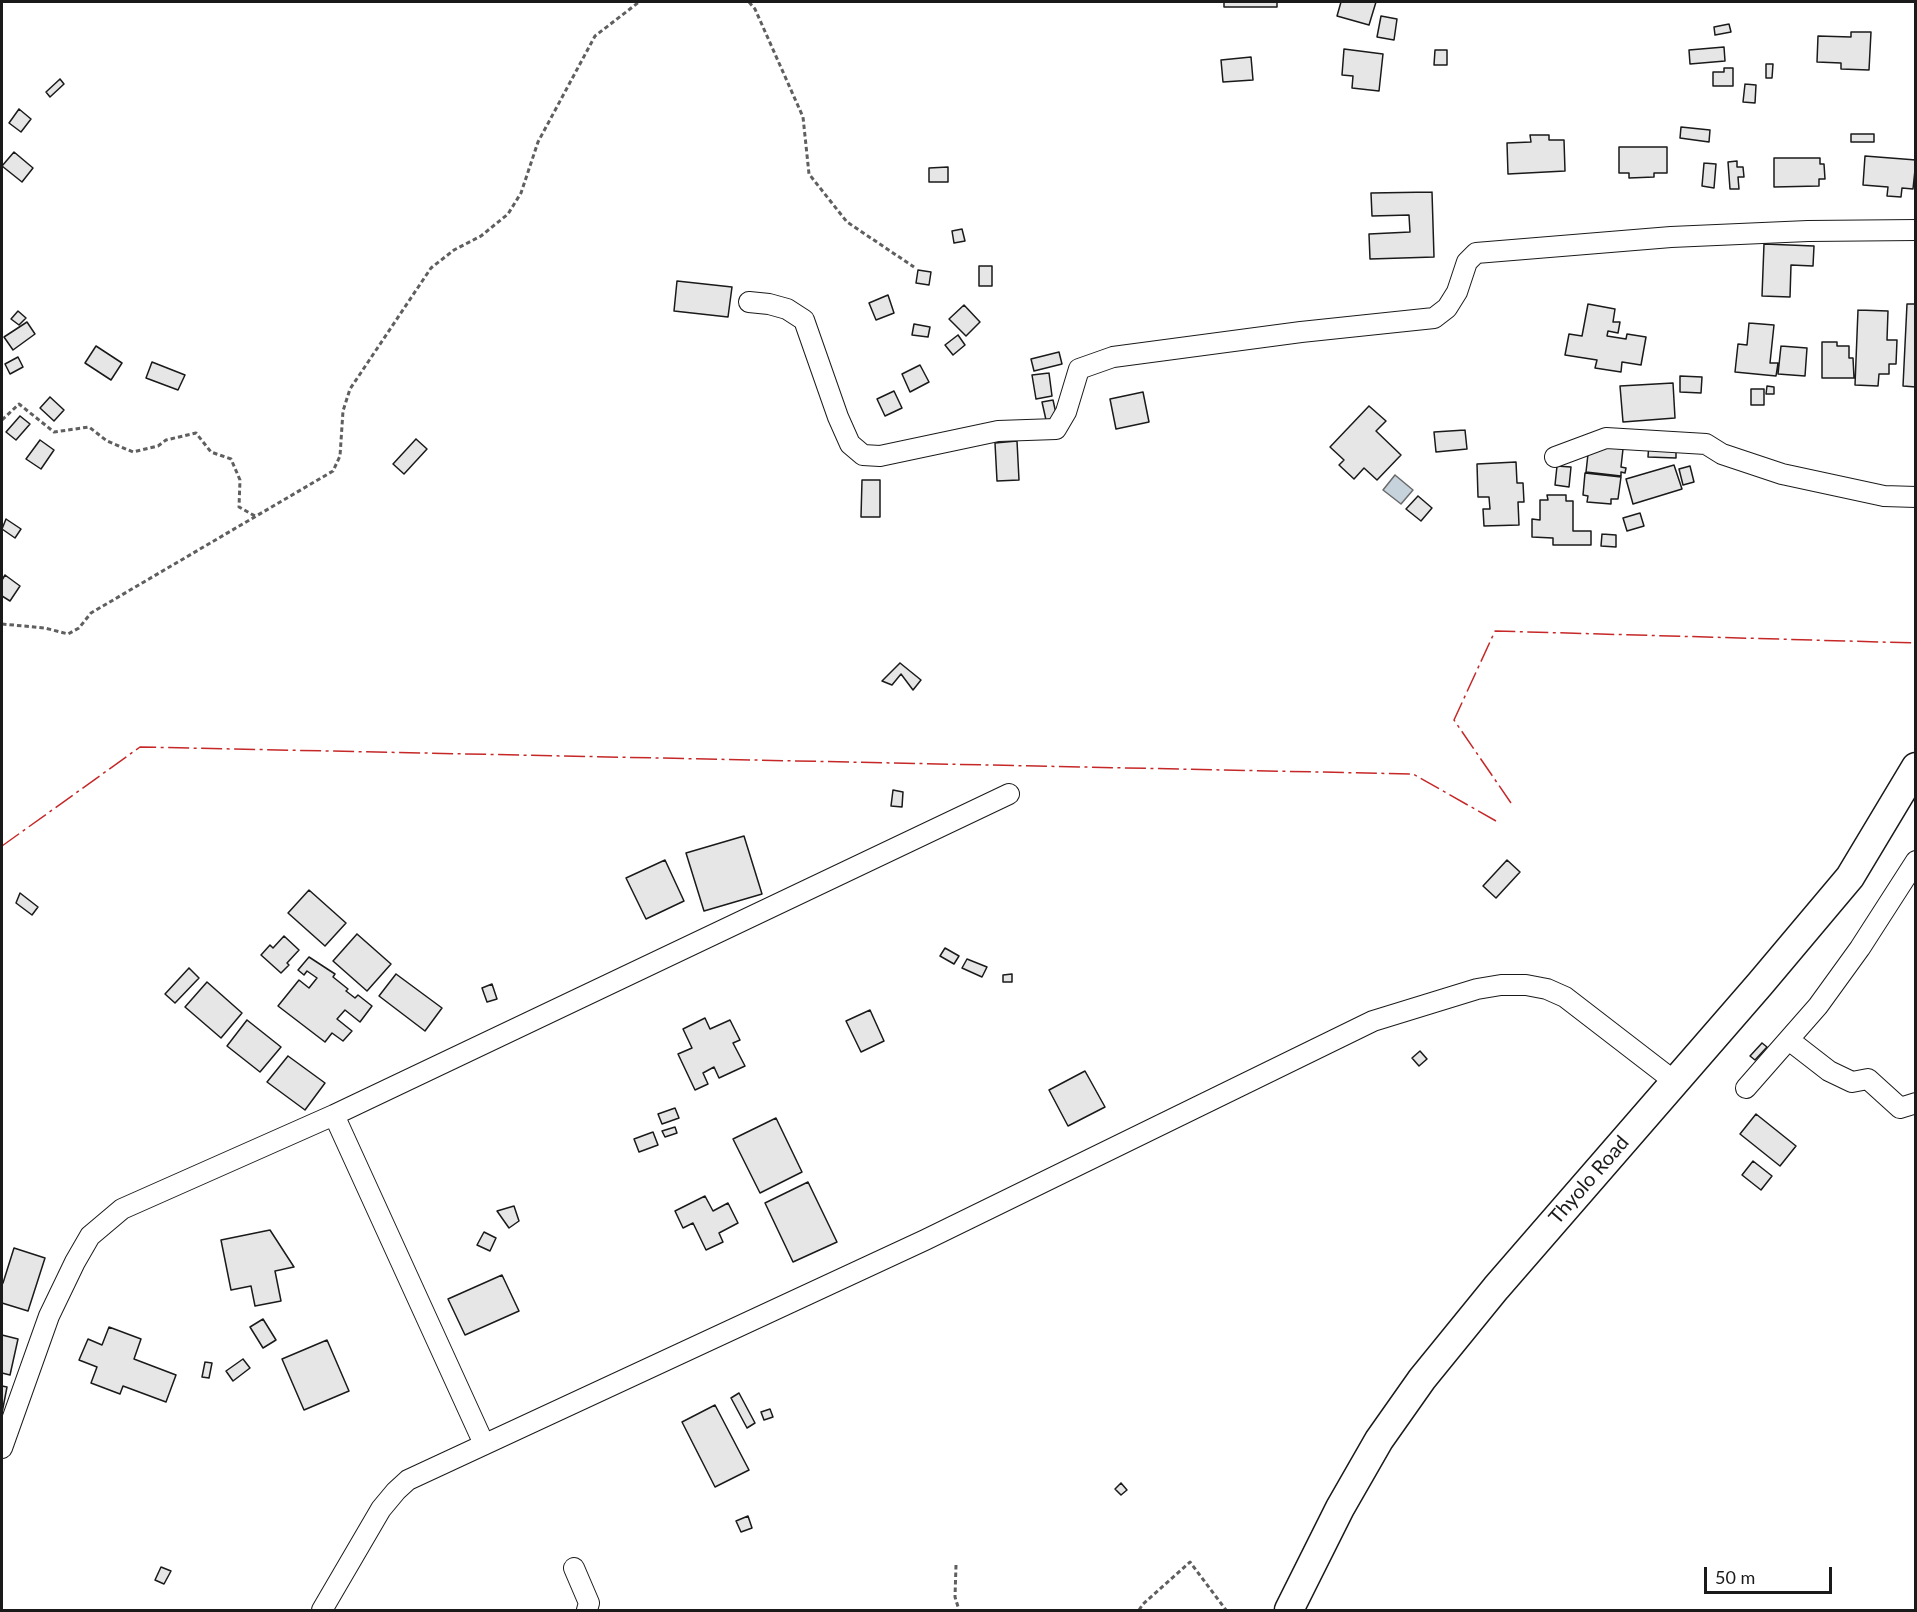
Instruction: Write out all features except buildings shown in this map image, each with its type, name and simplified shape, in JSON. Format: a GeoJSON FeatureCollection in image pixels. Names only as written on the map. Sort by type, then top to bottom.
{"type":"FeatureCollection","features":[{"type":"Feature","properties":{"kind":"highway","name":"Thyolo Road"},"geometry":{"type":"LineString","coordinates":[[1289,1611],[1340,1508],[1379,1440],[1422,1379],[1496,1288],[1850,877],[1916,767]]}},
{"type":"Feature","properties":{"kind":"street"},"geometry":{"type":"LineString","coordinates":[[749,302],[787,309],[804,320],[838,417],[850,444],[863,455],[879,456],[998,431],[1056,429],[1066,412],[1079,369],[1113,357],[1301,332],[1434,318],[1448,308],[1467,262],[1476,253],[1671,237],[1808,231],[1916,230]]}},
{"type":"Feature","properties":{"kind":"street"},"geometry":{"type":"LineString","coordinates":[[1555,457],[1606,438],[1706,444],[1722,454],[1782,474],[1884,496],[1916,496]]}},
{"type":"Feature","properties":{"kind":"street"},"geometry":{"type":"LineString","coordinates":[[2,1448],[49,1316],[75,1262],[90,1236],[122,1209],[334,1115],[1009,794]]}},
{"type":"Feature","properties":{"kind":"street"},"geometry":{"type":"LineString","coordinates":[[1746,1088],[1818,1006],[1860,948],[1916,861]]}},
{"type":"Feature","properties":{"kind":"street"},"geometry":{"type":"LineString","coordinates":[[322,1611],[381,1509],[408,1480],[914,1245],[1373,1021],[1477,989],[1526,984],[1547,989],[1565,997],[1674,1081]]}},
{"type":"Feature","properties":{"kind":"street"},"geometry":{"type":"LineString","coordinates":[[1789,1040],[1829,1071],[1852,1082],[1868,1079],[1900,1108],[1916,1103]]}},
{"type":"Feature","properties":{"kind":"street"},"geometry":{"type":"LineString","coordinates":[[334,1115],[484,1444]]}},
{"type":"Feature","properties":{"kind":"street"},"geometry":{"type":"LineString","coordinates":[[574,1568],[589,1603],[588,1611]]}},
{"type":"Feature","properties":{"kind":"path"},"geometry":{"type":"LineString","coordinates":[[2,624],[45,628],[68,634],[79,628],[91,613],[333,471],[340,456],[343,411],[350,389],[431,268],[454,250],[481,236],[508,213],[521,193],[538,142],[595,36],[639,2]]}},
{"type":"Feature","properties":{"kind":"path"},"geometry":{"type":"LineString","coordinates":[[749,2],[803,117],[809,174],[847,222],[914,267]]}},
{"type":"Feature","properties":{"kind":"path"},"geometry":{"type":"LineString","coordinates":[[2,420],[19,404],[54,432],[89,427],[107,441],[133,452],[196,433],[211,452],[231,459],[240,480],[239,507],[255,516]]}},
{"type":"Feature","properties":{"kind":"path"},"geometry":{"type":"LineString","coordinates":[[1139,1611],[1143,1604],[1190,1562],[1226,1611]]}},
{"type":"Feature","properties":{"kind":"path"},"geometry":{"type":"LineString","coordinates":[[956,1565],[955,1597],[959,1611]]}},
{"type":"Feature","properties":{"kind":"shaded area"},"geometry":{"type":"Polygon","coordinates":[[[1395,475],[1413,490],[1401,504],[1383,490],[1395,475]]]}},
{"type":"Feature","properties":{"kind":"power"},"geometry":{"type":"LineString","coordinates":[[1511,803],[1454,720],[1495,631],[1916,643]]}},
{"type":"Feature","properties":{"kind":"power"},"geometry":{"type":"LineString","coordinates":[[2,846],[140,747],[1413,774],[1496,821]]}}]}
